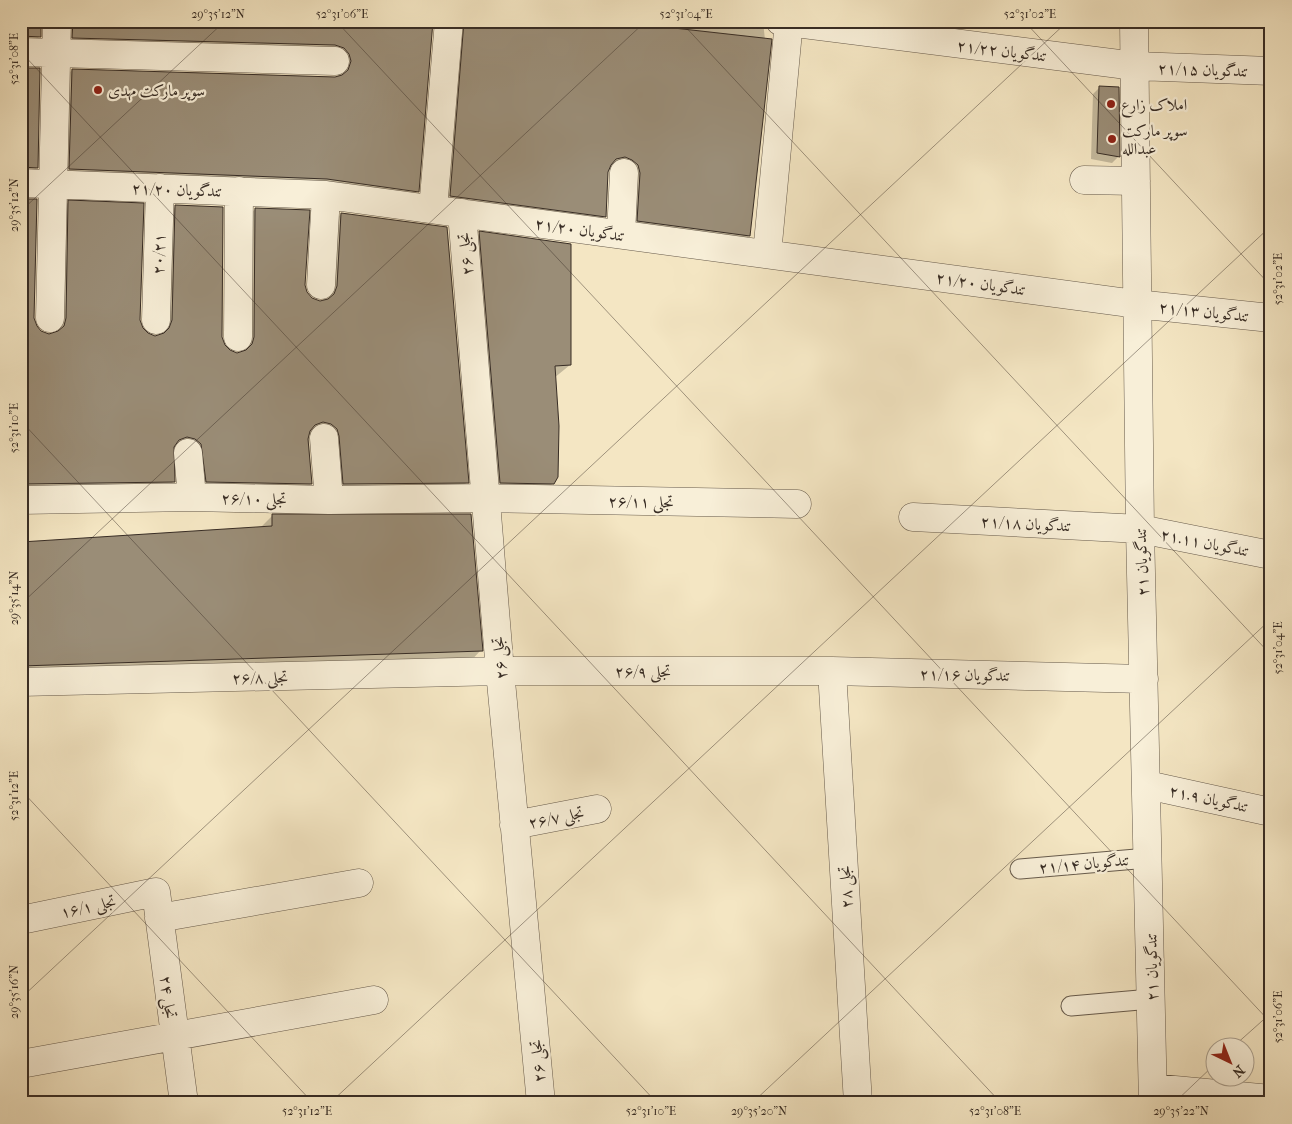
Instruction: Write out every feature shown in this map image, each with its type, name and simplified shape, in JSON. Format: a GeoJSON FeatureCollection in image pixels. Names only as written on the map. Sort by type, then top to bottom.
{"type":"FeatureCollection","features":[{"type":"Feature","properties":{"kind":"street"},"geometry":{"type":"LineString","coordinates":[[50,318],[58,21]]}},
{"type":"Feature","properties":{"kind":"street"},"geometry":{"type":"LineString","coordinates":[[434,209],[449,21]]}},
{"type":"Feature","properties":{"kind":"street","name":"۲۱ تندگویان"},"geometry":{"type":"LineString","coordinates":[[1134,21],[1136,304],[1153,1095]]}},
{"type":"Feature","properties":{"kind":"street"},"geometry":{"type":"LineString","coordinates":[[767,254],[786,22]]}},
{"type":"Feature","properties":{"kind":"street","name":"۲۱/۲۲ تندگویان"},"geometry":{"type":"LineString","coordinates":[[786,22],[954,32],[1135,66]]}},
{"type":"Feature","properties":{"kind":"street"},"geometry":{"type":"LineString","coordinates":[[21,52],[335,61]]}},
{"type":"Feature","properties":{"kind":"street","name":"۲۱/۱۵ تندگویان"},"geometry":{"type":"LineString","coordinates":[[1135,66],[1271,71]]}},
{"type":"Feature","properties":{"kind":"street"},"geometry":{"type":"LineString","coordinates":[[621,234],[624,173]]}},
{"type":"Feature","properties":{"kind":"street"},"geometry":{"type":"LineString","coordinates":[[1084,180],[1136,181]]}},
{"type":"Feature","properties":{"kind":"street","name":"۲۱/۲۰ تندگویان"},"geometry":{"type":"LineString","coordinates":[[21,183],[326,195],[1136,304]]}},
{"type":"Feature","properties":{"kind":"street","name":"۲۰/۲۱"},"geometry":{"type":"LineString","coordinates":[[156,320],[160,188]]}},
{"type":"Feature","properties":{"kind":"street"},"geometry":{"type":"LineString","coordinates":[[238,191],[238,337]]}},
{"type":"Feature","properties":{"kind":"street"},"geometry":{"type":"LineString","coordinates":[[321,285],[326,195]]}},
{"type":"Feature","properties":{"kind":"street","name":"۲۶ تجلی"},"geometry":{"type":"LineString","coordinates":[[462,213],[500,672],[541,1103]]}},
{"type":"Feature","properties":{"kind":"street","name":"۲۱/۱۳ تندگویان"},"geometry":{"type":"LineString","coordinates":[[1136,304],[1271,318]]}},
{"type":"Feature","properties":{"kind":"street"},"geometry":{"type":"LineString","coordinates":[[324,438],[329,500]]}},
{"type":"Feature","properties":{"kind":"street"},"geometry":{"type":"LineString","coordinates":[[188,452],[192,497]]}},
{"type":"Feature","properties":{"kind":"street","name":"۲۶/۱۰ تجلی"},"geometry":{"type":"LineString","coordinates":[[21,500],[192,497],[329,500],[486,498]]}},
{"type":"Feature","properties":{"kind":"street","name":"۲۶/۱۱ تجلی"},"geometry":{"type":"LineString","coordinates":[[486,498],[797,504]]}},
{"type":"Feature","properties":{"kind":"street","name":"۲۱/۱۸ تندگویان"},"geometry":{"type":"LineString","coordinates":[[913,517],[1140,529]]}},
{"type":"Feature","properties":{"kind":"street","name":"۲۱.۱۱ تندگویان"},"geometry":{"type":"LineString","coordinates":[[1140,529],[1271,555]]}},
{"type":"Feature","properties":{"kind":"street","name":"۲۶/۹ تجلی"},"geometry":{"type":"LineString","coordinates":[[500,672],[787,671]]}},
{"type":"Feature","properties":{"kind":"street","name":"۲۱/۱۶ تندگویان"},"geometry":{"type":"LineString","coordinates":[[787,671],[1144,679]]}},
{"type":"Feature","properties":{"kind":"street","name":"۲۸ تجلی"},"geometry":{"type":"LineString","coordinates":[[832,671],[858,1103]]}},
{"type":"Feature","properties":{"kind":"street","name":"۲۶/۸ تجلی"},"geometry":{"type":"LineString","coordinates":[[21,682],[500,672]]}},
{"type":"Feature","properties":{"kind":"street","name":"۲۱.۹ تندگویان"},"geometry":{"type":"LineString","coordinates":[[1147,785],[1271,812]]}},
{"type":"Feature","properties":{"kind":"street","name":"۲۶/۷ تجلی"},"geometry":{"type":"LineString","coordinates":[[514,825],[597,809]]}},
{"type":"Feature","properties":{"kind":"street","name":"۱۶/۱ تجلی"},"geometry":{"type":"LineString","coordinates":[[21,920],[359,883]]}},
{"type":"Feature","properties":{"kind":"street","name":"۲۴ تجلی"},"geometry":{"type":"LineString","coordinates":[[157,904],[184,1103]]}},
{"type":"Feature","properties":{"kind":"street"},"geometry":{"type":"LineString","coordinates":[[21,1064],[374,1000]]}},
{"type":"Feature","properties":{"kind":"street"},"geometry":{"type":"LineString","coordinates":[[1153,1095],[1271,1099]]}},
{"type":"Feature","properties":{"kind":"lane","name":"۲۱/۱۴ تندگویان"},"geometry":{"type":"LineString","coordinates":[[1020,869],[1148,858]]}},
{"type":"Feature","properties":{"kind":"lane"},"geometry":{"type":"LineString","coordinates":[[1071,1006],[1151,999]]}},
{"type":"Feature","properties":{"kind":"building"},"geometry":{"type":"Polygon","coordinates":[[[21,21],[41,21],[41,37],[21,36],[21,21]]]}},
{"type":"Feature","properties":{"kind":"building"},"geometry":{"type":"Polygon","coordinates":[[[73,21],[433,21],[419,192],[327,179],[69,169],[72,69],[335,77],[342,75],[348,70],[351,61],[349,54],[344,48],[335,45],[72,38],[73,21]]]}},
{"type":"Feature","properties":{"kind":"building"},"geometry":{"type":"Polygon","coordinates":[[[464,21],[611,21],[772,39],[750,236],[637,221],[640,173],[638,165],[625,157],[616,159],[608,172],[606,217],[450,196],[464,21]]]}},
{"type":"Feature","properties":{"kind":"building"},"geometry":{"type":"Polygon","coordinates":[[[21,68],[40,68],[38,168],[21,167],[21,68]]]}},
{"type":"Feature","properties":{"kind":"building"},"geometry":{"type":"Polygon","coordinates":[[[1099,86],[1119,87],[1120,157],[1097,153],[1099,86]]]}},
{"type":"Feature","properties":{"kind":"building"},"geometry":{"type":"Polygon","coordinates":[[[21,199],[37,199],[34,318],[41,331],[49,334],[58,331],[64,326],[66,318],[68,200],[144,203],[140,320],[143,328],[155,336],[164,333],[169,328],[172,320],[175,205],[223,207],[222,337],[225,345],[237,353],[246,350],[252,344],[254,337],[255,208],[310,210],[305,285],[307,292],[312,298],[320,301],[328,299],[334,294],[337,286],[341,213],[447,227],[469,483],[343,484],[337,429],[331,424],[323,422],[315,425],[310,431],[308,439],[312,484],[206,482],[201,444],[195,439],[187,437],[179,440],[174,447],[175,482],[22,484],[21,199]]]}},
{"type":"Feature","properties":{"kind":"building"},"geometry":{"type":"Polygon","coordinates":[[[479,231],[571,244],[571,365],[555,366],[559,426],[558,477],[554,484],[500,483],[479,231]]]}},
{"type":"Feature","properties":{"kind":"building"},"geometry":{"type":"Polygon","coordinates":[[[272,514],[471,514],[483,651],[21,666],[21,542],[272,526],[272,514]]]}},
{"type":"Feature","properties":{"kind":"place","name":"سوپر مارکت مهدی"},"geometry":{"type":"Point","coordinates":[98,90]}},
{"type":"Feature","properties":{"kind":"place","name":"املاک زارع"},"geometry":{"type":"Point","coordinates":[1111,104]}},
{"type":"Feature","properties":{"kind":"place","name":"سوپر مارکت عبدالله"},"geometry":{"type":"Point","coordinates":[1112,139]}}]}
